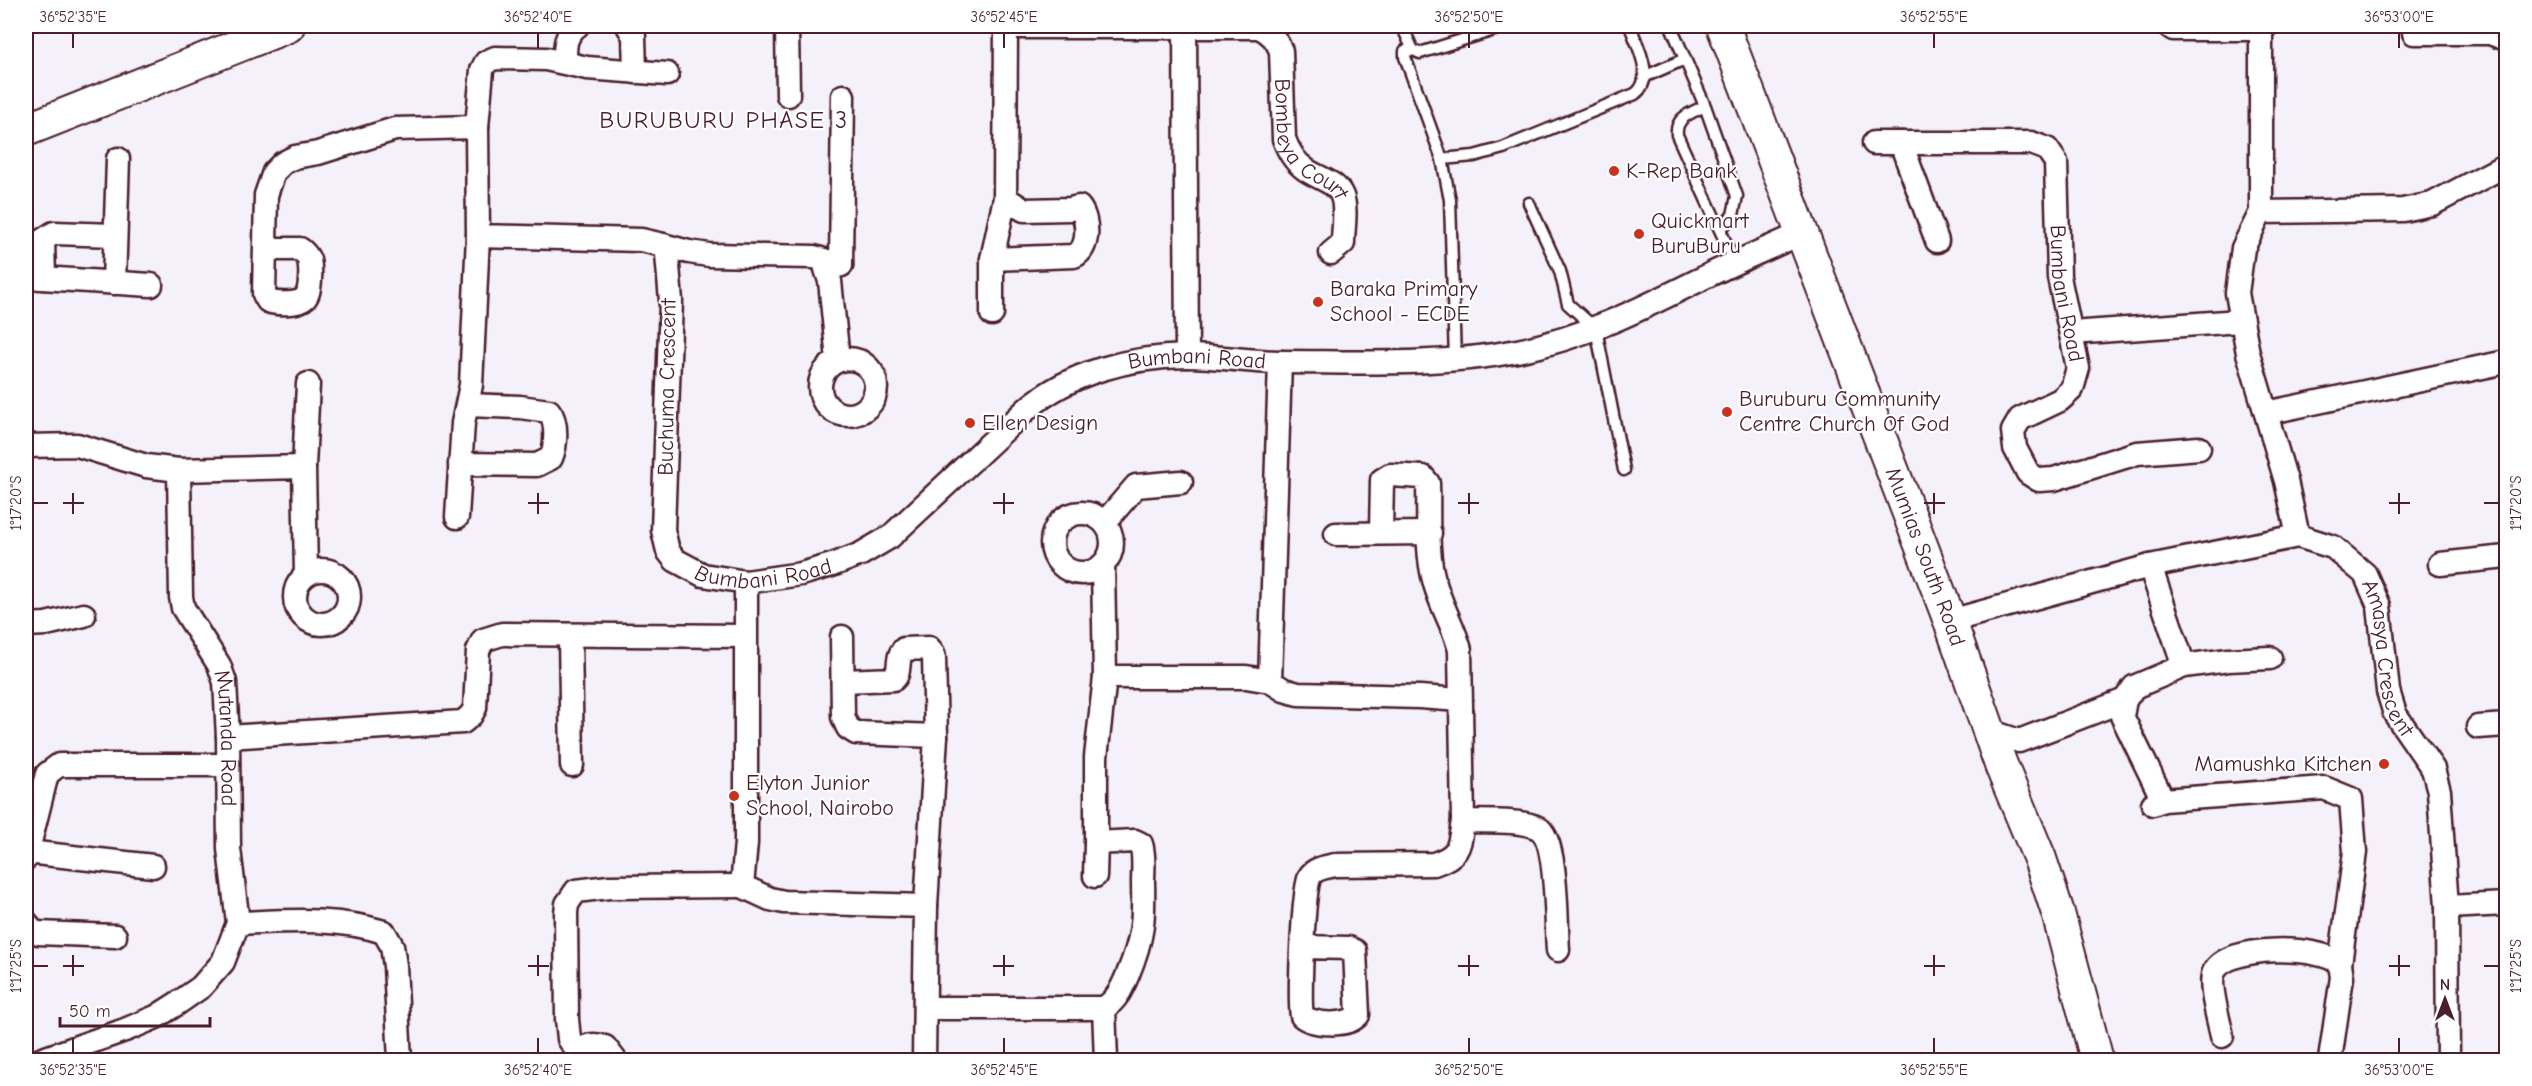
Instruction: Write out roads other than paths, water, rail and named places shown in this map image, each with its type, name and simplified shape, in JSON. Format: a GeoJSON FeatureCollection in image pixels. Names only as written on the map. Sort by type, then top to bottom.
{"type":"FeatureCollection","features":[{"type":"Feature","properties":{"kind":"main road"},"geometry":{"type":"LineString","coordinates":[[26,130],[288,26]]}},
{"type":"Feature","properties":{"kind":"main road","name":"Mumias South Road"},"geometry":{"type":"LineString","coordinates":[[1723,26],[1950,621],[1989,731],[2040,859],[2061,923],[2097,1060]]}},
{"type":"Feature","properties":{"kind":"street"},"geometry":{"type":"LineString","coordinates":[[565,62],[565,40],[571,30],[577,26]]}},
{"type":"Feature","properties":{"kind":"street"},"geometry":{"type":"LineString","coordinates":[[628,26],[634,36],[635,72]]}},
{"type":"Feature","properties":{"kind":"street"},"geometry":{"type":"LineString","coordinates":[[787,26],[788,95]]}},
{"type":"Feature","properties":{"kind":"street"},"geometry":{"type":"LineString","coordinates":[[992,314],[992,259],[1005,198],[1006,26]]}},
{"type":"Feature","properties":{"kind":"street","name":"Bombeya Court"},"geometry":{"type":"LineString","coordinates":[[1006,26],[1259,27],[1270,29],[1281,51],[1284,139],[1287,149],[1304,169],[1332,184],[1341,194],[1344,203],[1343,243],[1331,253]]}},
{"type":"Feature","properties":{"kind":"street"},"geometry":{"type":"LineString","coordinates":[[2169,26],[2173,29],[2263,27],[2261,212],[2243,248],[2236,293],[2240,321],[2286,481],[2298,536]]}},
{"type":"Feature","properties":{"kind":"street"},"geometry":{"type":"LineString","coordinates":[[1185,27],[1187,356]]}},
{"type":"Feature","properties":{"kind":"street"},"geometry":{"type":"LineString","coordinates":[[2414,33],[2490,33],[2506,39]]}},
{"type":"Feature","properties":{"kind":"street"},"geometry":{"type":"LineString","coordinates":[[458,517],[463,423],[471,384],[478,236],[477,127],[482,70],[486,62],[495,58],[546,59],[587,68],[667,74]]}},
{"type":"Feature","properties":{"kind":"street"},"geometry":{"type":"LineString","coordinates":[[841,265],[843,96]]}},
{"type":"Feature","properties":{"kind":"street"},"geometry":{"type":"LineString","coordinates":[[264,249],[266,195],[274,171],[283,163],[295,157],[318,153],[395,129],[477,127]]}},
{"type":"Feature","properties":{"kind":"street","name":"Bumbani Road"},"geometry":{"type":"LineString","coordinates":[[1874,143],[2031,143],[2047,148],[2056,162],[2059,277],[2078,368],[2072,389],[2060,400],[2020,419],[2013,431],[2015,448],[2028,473],[2039,480],[2054,479],[2137,453],[2199,448]]}},
{"type":"Feature","properties":{"kind":"street"},"geometry":{"type":"LineString","coordinates":[[1900,143],[1937,241]]}},
{"type":"Feature","properties":{"kind":"street"},"geometry":{"type":"LineString","coordinates":[[114,283],[118,159]]}},
{"type":"Feature","properties":{"kind":"street"},"geometry":{"type":"LineString","coordinates":[[2261,212],[2403,210],[2432,204],[2506,165]]}},
{"type":"Feature","properties":{"kind":"street"},"geometry":{"type":"LineString","coordinates":[[992,259],[1074,256],[1083,249],[1085,241],[1084,218],[1079,207],[1024,210],[1005,198]]}},
{"type":"Feature","properties":{"kind":"street"},"geometry":{"type":"LineString","coordinates":[[115,235],[54,233],[46,236],[43,240],[35,278],[151,285]]}},
{"type":"Feature","properties":{"kind":"street","name":"Bumbani Road"},"geometry":{"type":"LineString","coordinates":[[663,530],[668,551],[681,565],[703,574],[746,582],[801,574],[861,554],[890,537],[1047,392],[1073,379],[1125,363],[1187,356],[1280,362],[1455,360],[1519,351],[1596,329],[1802,233]]}},
{"type":"Feature","properties":{"kind":"street"},"geometry":{"type":"LineString","coordinates":[[478,236],[641,240],[689,252],[814,257],[841,265]]}},
{"type":"Feature","properties":{"kind":"street","name":"Buchuma Crescent"},"geometry":{"type":"LineString","coordinates":[[663,245],[667,254],[671,301],[663,530]]}},
{"type":"Feature","properties":{"kind":"street"},"geometry":{"type":"LineString","coordinates":[[838,360],[830,281],[826,269],[841,265]]}},
{"type":"Feature","properties":{"kind":"street"},"geometry":{"type":"LineString","coordinates":[[2071,333],[2240,321]]}},
{"type":"Feature","properties":{"kind":"street"},"geometry":{"type":"LineString","coordinates":[[1270,681],[1280,362]]}},
{"type":"Feature","properties":{"kind":"street"},"geometry":{"type":"LineString","coordinates":[[2266,413],[2506,362]]}},
{"type":"Feature","properties":{"kind":"street"},"geometry":{"type":"LineString","coordinates":[[306,575],[304,467],[308,384]]}},
{"type":"Feature","properties":{"kind":"street"},"geometry":{"type":"LineString","coordinates":[[460,464],[537,465],[551,458],[554,450],[555,418],[549,411],[520,407],[468,405]]}},
{"type":"Feature","properties":{"kind":"street"},"geometry":{"type":"LineString","coordinates":[[26,446],[77,445],[146,466],[179,470],[304,467]]}},
{"type":"Feature","properties":{"kind":"street","name":"Mutanda Road"},"geometry":{"type":"LineString","coordinates":[[40,1060],[125,1030],[156,1017],[178,1003],[201,987],[223,962],[238,923],[229,849],[228,737],[223,674],[188,618],[181,597],[179,470]]}},
{"type":"Feature","properties":{"kind":"street"},"geometry":{"type":"LineString","coordinates":[[1303,947],[1306,889],[1310,875],[1319,868],[1335,865],[1434,864],[1449,859],[1459,847],[1463,821],[1460,650],[1433,577],[1428,483],[1423,477],[1390,475],[1382,480],[1381,533]]}},
{"type":"Feature","properties":{"kind":"street"},"geometry":{"type":"LineString","coordinates":[[1105,522],[1136,486],[1181,482]]}},
{"type":"Feature","properties":{"kind":"street"},"geometry":{"type":"LineString","coordinates":[[1076,512],[1092,513],[1105,522],[1112,536],[1112,552],[1103,566],[1089,573],[1072,572],[1059,564],[1052,549],[1052,533],[1061,520],[1076,512]]}},
{"type":"Feature","properties":{"kind":"street"},"geometry":{"type":"LineString","coordinates":[[1336,534],[1430,533]]}},
{"type":"Feature","properties":{"kind":"street","name":"Amasya Crescent"},"geometry":{"type":"LineString","coordinates":[[1950,621],[2150,566],[2298,536],[2333,547],[2365,574],[2379,606],[2388,691],[2395,714],[2433,769],[2439,790],[2447,907],[2448,1060]]}},
{"type":"Feature","properties":{"kind":"street"},"geometry":{"type":"LineString","coordinates":[[2440,564],[2506,557]]}},
{"type":"Feature","properties":{"kind":"street"},"geometry":{"type":"LineString","coordinates":[[1095,876],[1096,757],[1105,677],[1103,566]]}},
{"type":"Feature","properties":{"kind":"street"},"geometry":{"type":"LineString","coordinates":[[2150,566],[2184,666]]}},
{"type":"Feature","properties":{"kind":"street"},"geometry":{"type":"LineString","coordinates":[[742,886],[746,843],[746,582]]}},
{"type":"Feature","properties":{"kind":"street"},"geometry":{"type":"LineString","coordinates":[[26,625],[46,624],[84,615]]}},
{"type":"Feature","properties":{"kind":"street"},"geometry":{"type":"LineString","coordinates":[[228,737],[463,722],[475,708],[478,651],[483,640],[502,634],[745,636]]}},
{"type":"Feature","properties":{"kind":"street"},"geometry":{"type":"LineString","coordinates":[[570,636],[572,765]]}},
{"type":"Feature","properties":{"kind":"street"},"geometry":{"type":"LineString","coordinates":[[842,637],[843,717],[851,731],[936,736]]}},
{"type":"Feature","properties":{"kind":"street"},"geometry":{"type":"LineString","coordinates":[[843,681],[894,679],[898,674],[899,657],[904,650],[929,648],[933,653],[936,736],[926,906],[924,1060]]}},
{"type":"Feature","properties":{"kind":"street"},"geometry":{"type":"LineString","coordinates":[[2270,658],[2184,666],[2134,687],[2125,700],[2122,716],[2158,802],[2324,788],[2351,799],[2355,852],[2340,964],[2342,982],[2330,1060]]}},
{"type":"Feature","properties":{"kind":"street"},"geometry":{"type":"LineString","coordinates":[[1105,677],[1246,677],[1270,681],[1284,690],[1298,694],[1460,700]]}},
{"type":"Feature","properties":{"kind":"street"},"geometry":{"type":"LineString","coordinates":[[1989,731],[2019,741],[2125,700]]}},
{"type":"Feature","properties":{"kind":"street"},"geometry":{"type":"LineString","coordinates":[[2478,727],[2506,725]]}},
{"type":"Feature","properties":{"kind":"street"},"geometry":{"type":"LineString","coordinates":[[153,866],[26,855],[30,815],[47,774],[58,765],[227,765]]}},
{"type":"Feature","properties":{"kind":"street"},"geometry":{"type":"LineString","coordinates":[[1463,821],[1522,824],[1539,828],[1548,838],[1554,870],[1558,950]]}},
{"type":"Feature","properties":{"kind":"street"},"geometry":{"type":"LineString","coordinates":[[926,1008],[1104,1008],[1112,1004],[1120,993],[1138,949],[1143,921],[1143,849],[1141,844],[1136,842],[1096,843]]}},
{"type":"Feature","properties":{"kind":"street"},"geometry":{"type":"LineString","coordinates":[[615,1060],[610,1052],[598,1045],[590,1045],[576,1056],[569,1039],[567,904],[576,891],[609,887],[742,886],[770,899],[784,902],[926,906]]}},
{"type":"Feature","properties":{"kind":"street"},"geometry":{"type":"LineString","coordinates":[[2447,907],[2506,904]]}},
{"type":"Feature","properties":{"kind":"street"},"geometry":{"type":"LineString","coordinates":[[238,923],[324,920],[365,926],[384,932],[392,946],[395,966],[400,1060]]}},
{"type":"Feature","properties":{"kind":"street"},"geometry":{"type":"LineString","coordinates":[[26,922],[31,930],[38,933],[115,936]]}},
{"type":"Feature","properties":{"kind":"street"},"geometry":{"type":"LineString","coordinates":[[2222,1036],[2212,974],[2218,965],[2229,958],[2263,951],[2308,953],[2332,958],[2340,964]]}},
{"type":"Feature","properties":{"kind":"street"},"geometry":{"type":"LineString","coordinates":[[1104,1008],[1106,1060]]}},
{"type":"Feature","properties":{"kind":"lane"},"geometry":{"type":"LineString","coordinates":[[1402,26],[1413,50]]}},
{"type":"Feature","properties":{"kind":"lane"},"geometry":{"type":"LineString","coordinates":[[1455,360],[1450,200],[1442,159],[1405,57],[1405,51],[1428,52],[1507,26]]}},
{"type":"Feature","properties":{"kind":"lane"},"geometry":{"type":"LineString","coordinates":[[1630,26],[1646,74],[1642,86]]}},
{"type":"Feature","properties":{"kind":"lane"},"geometry":{"type":"LineString","coordinates":[[1671,26],[1705,106],[1737,196],[1733,215],[1720,230]]}},
{"type":"Feature","properties":{"kind":"lane"},"geometry":{"type":"LineString","coordinates":[[1442,159],[1474,156],[1503,148],[1627,98],[1642,86],[1646,76],[1685,59]]}},
{"type":"Feature","properties":{"kind":"lane"},"geometry":{"type":"LineString","coordinates":[[1705,106],[1682,117],[1676,130],[1680,145],[1735,263]]}},
{"type":"Feature","properties":{"kind":"lane"},"geometry":{"type":"LineString","coordinates":[[1529,203],[1560,271],[1568,304],[1596,329],[1624,470]]}},
{"type":"Feature","properties":{"kind":"place","name":"K-Rep Bank"},"geometry":{"type":"Point","coordinates":[1614,171]}},
{"type":"Feature","properties":{"kind":"place","name":"Quickmart BuruBuru"},"geometry":{"type":"Point","coordinates":[1639,234]}},
{"type":"Feature","properties":{"kind":"place","name":"Baraka Primary School - ECDE"},"geometry":{"type":"Point","coordinates":[1318,302]}},
{"type":"Feature","properties":{"kind":"place","name":"Buruburu Community Centre Church Of God"},"geometry":{"type":"Point","coordinates":[1727,412]}},
{"type":"Feature","properties":{"kind":"place","name":"Ellen Design"},"geometry":{"type":"Point","coordinates":[970,423]}},
{"type":"Feature","properties":{"kind":"place","name":"Mamushka Kitchen"},"geometry":{"type":"Point","coordinates":[2384,764]}},
{"type":"Feature","properties":{"kind":"place","name":"Elyton Junior School, Nairobo"},"geometry":{"type":"Point","coordinates":[734,796]}},
{"type":"Feature","properties":{"kind":"district","name":"BURUBURU PHASE 3"},"geometry":{"type":"Point","coordinates":[724,120]}}]}
